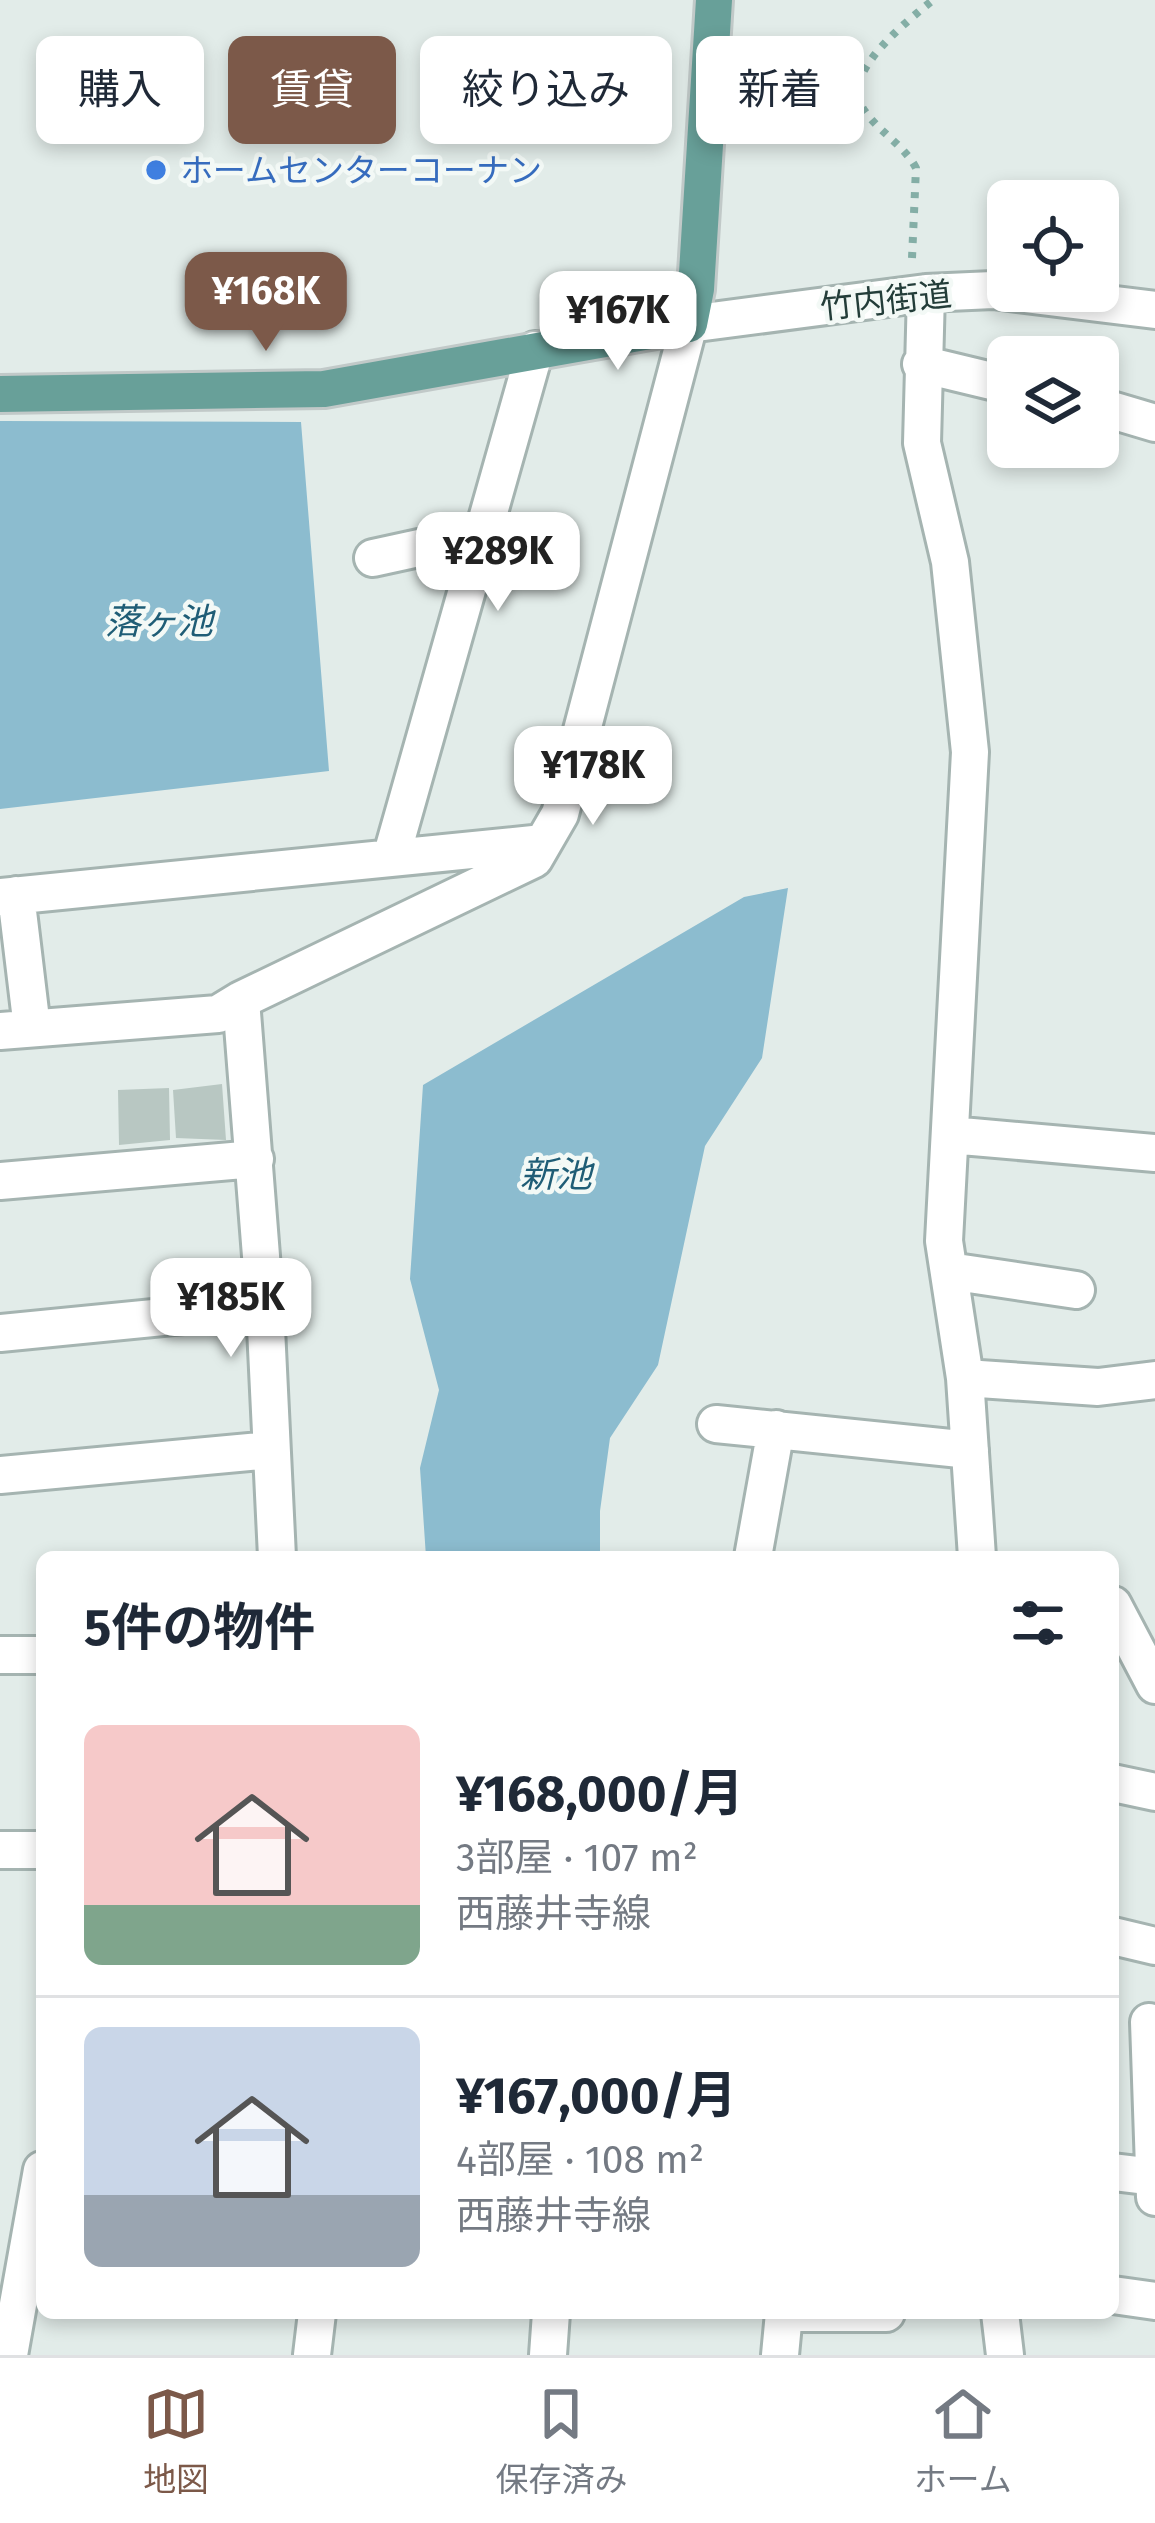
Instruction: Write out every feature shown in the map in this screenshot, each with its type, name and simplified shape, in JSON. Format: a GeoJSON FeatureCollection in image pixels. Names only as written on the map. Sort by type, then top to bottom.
{"type":"FeatureCollection","features":[{"type":"Feature","properties":{"kind":"main road"},"geometry":{"type":"LineString","coordinates":[[0,394],[325,389],[689,324],[696,289],[714,0]]}},
{"type":"Feature","properties":{"kind":"street","name":"竹内街道"},"geometry":{"type":"LineString","coordinates":[[689,324],[993,290],[1155,310]]}},
{"type":"Feature","properties":{"kind":"street"},"geometry":{"type":"LineString","coordinates":[[917,295],[922,442],[950,562],[970,752],[944,1240],[965,1378],[977,1551]]}},
{"type":"Feature","properties":{"kind":"street"},"geometry":{"type":"LineString","coordinates":[[543,843],[8,896],[16,1029],[218,1014],[534,860],[560,814],[689,324]]}},
{"type":"Feature","properties":{"kind":"street"},"geometry":{"type":"LineString","coordinates":[[391,858],[535,350]]}},
{"type":"Feature","properties":{"kind":"street"},"geometry":{"type":"LineString","coordinates":[[921,364],[987,380]]}},
{"type":"Feature","properties":{"kind":"street"},"geometry":{"type":"LineString","coordinates":[[1119,412],[1155,423]]}},
{"type":"Feature","properties":{"kind":"street"},"geometry":{"type":"LineString","coordinates":[[373,558],[483,534]]}},
{"type":"Feature","properties":{"kind":"street"},"geometry":{"type":"LineString","coordinates":[[242,1000],[265,1307],[277,1551]]}},
{"type":"Feature","properties":{"kind":"street"},"geometry":{"type":"LineString","coordinates":[[950,1135],[1155,1153]]}},
{"type":"Feature","properties":{"kind":"street"},"geometry":{"type":"LineString","coordinates":[[0,1181],[255,1159]]}},
{"type":"Feature","properties":{"kind":"street"},"geometry":{"type":"LineString","coordinates":[[949,1271],[1076,1290]]}},
{"type":"Feature","properties":{"kind":"street"},"geometry":{"type":"LineString","coordinates":[[0,1333],[265,1307]]}},
{"type":"Feature","properties":{"kind":"street"},"geometry":{"type":"LineString","coordinates":[[965,1378],[1098,1387],[1155,1381]]}},
{"type":"Feature","properties":{"kind":"street"},"geometry":{"type":"LineString","coordinates":[[716,1424],[970,1450]]}},
{"type":"Feature","properties":{"kind":"street"},"geometry":{"type":"LineString","coordinates":[[754,1551],[776,1430]]}},
{"type":"Feature","properties":{"kind":"street"},"geometry":{"type":"LineString","coordinates":[[0,1475],[271,1450]]}},
{"type":"Feature","properties":{"kind":"street"},"geometry":{"type":"LineString","coordinates":[[1119,1616],[1155,1685]]}},
{"type":"Feature","properties":{"kind":"street"},"geometry":{"type":"LineString","coordinates":[[0,1655],[36,1655]]}},
{"type":"Feature","properties":{"kind":"street"},"geometry":{"type":"LineString","coordinates":[[1119,1784],[1155,1792]]}},
{"type":"Feature","properties":{"kind":"street"},"geometry":{"type":"LineString","coordinates":[[0,1850],[36,1850]]}},
{"type":"Feature","properties":{"kind":"street"},"geometry":{"type":"LineString","coordinates":[[1119,1937],[1155,1946]]}},
{"type":"Feature","properties":{"kind":"street"},"geometry":{"type":"LineString","coordinates":[[1150,2022],[1155,2198]]}},
{"type":"Feature","properties":{"kind":"street"},"geometry":{"type":"LineString","coordinates":[[1119,2173],[1154,2177]]}},
{"type":"Feature","properties":{"kind":"street"},"geometry":{"type":"LineString","coordinates":[[9,2355],[9,2307],[33,2271],[36,2237]]}},
{"type":"Feature","properties":{"kind":"street"},"geometry":{"type":"LineString","coordinates":[[1119,2296],[1155,2301]]}},
{"type":"Feature","properties":{"kind":"street"},"geometry":{"type":"LineString","coordinates":[[312,2355],[316,2319]]}},
{"type":"Feature","properties":{"kind":"street"},"geometry":{"type":"LineString","coordinates":[[548,2355],[551,2319]]}},
{"type":"Feature","properties":{"kind":"street"},"geometry":{"type":"LineString","coordinates":[[780,2355],[783,2319]]}},
{"type":"Feature","properties":{"kind":"street"},"geometry":{"type":"LineString","coordinates":[[1001,2319],[1005,2355]]}},
{"type":"Feature","properties":{"kind":"path"},"geometry":{"type":"LineString","coordinates":[[917,295],[916,168],[860,104],[857,88],[862,74],[895,31],[933,0]]}},
{"type":"Feature","properties":{"kind":"water","name":"落ヶ池"},"geometry":{"type":"Polygon","coordinates":[[[0,421],[301,422],[329,771],[0,809],[0,421]]]}},
{"type":"Feature","properties":{"kind":"water","name":"新池"},"geometry":{"type":"Polygon","coordinates":[[[788,888],[762,1058],[705,1146],[658,1365],[610,1438],[600,1551],[426,1551],[420,1468],[439,1390],[410,1279],[423,1085],[744,897],[788,888]]]}},
{"type":"Feature","properties":{"kind":"building"},"geometry":{"type":"Polygon","coordinates":[[[222,1084],[226,1140],[176,1138],[173,1090],[222,1084]]]}},
{"type":"Feature","properties":{"kind":"building"},"geometry":{"type":"Polygon","coordinates":[[[169,1088],[170,1140],[119,1145],[118,1090],[169,1088]]]}},
{"type":"Feature","properties":{"kind":"place","name":"ホームセンターコーナン"},"geometry":{"type":"Point","coordinates":[156,170]}}]}
